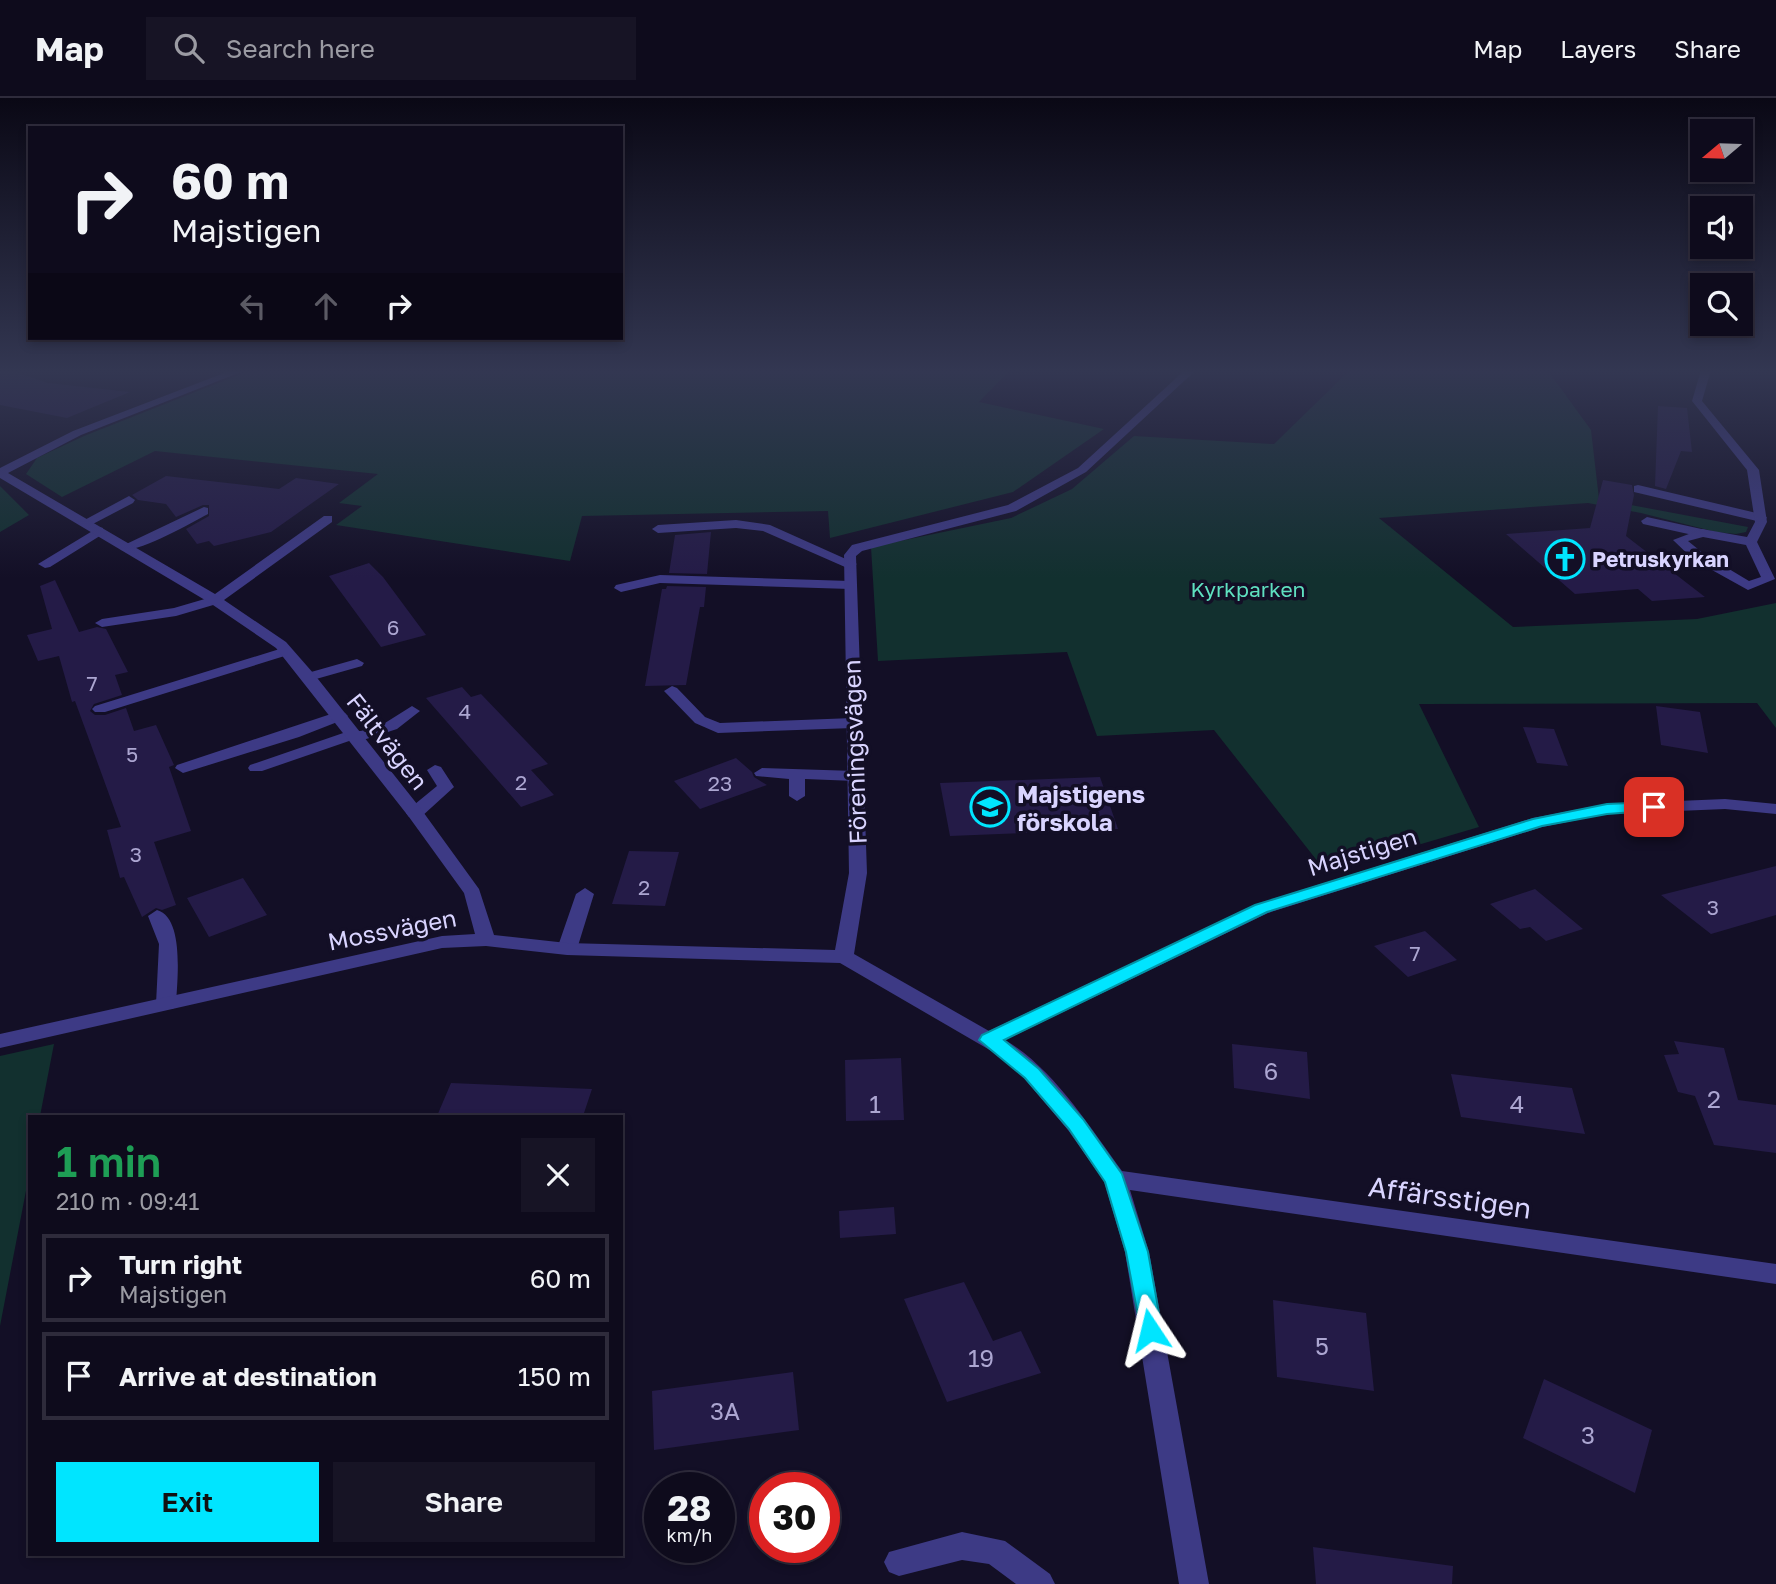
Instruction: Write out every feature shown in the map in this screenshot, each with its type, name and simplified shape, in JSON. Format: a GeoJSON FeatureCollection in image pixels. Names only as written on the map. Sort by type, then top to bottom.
{"type":"FeatureCollection","features":[{"type":"Feature","properties":{"kind":"street"},"geometry":{"type":"LineString","coordinates":[[0,472],[64,439]]}},
{"type":"Feature","properties":{"kind":"street","name":"Föreningsvägen"},"geometry":{"type":"LineString","coordinates":[[844,957],[858,873],[850,555],[857,548],[1012,508],[1082,470],[1115,439]]}},
{"type":"Feature","properties":{"kind":"street"},"geometry":{"type":"LineString","coordinates":[[1702,533],[1679,540],[1699,557],[1748,586],[1768,579],[1751,542],[1761,518],[1753,470],[1728,439]]}},
{"type":"Feature","properties":{"kind":"street","name":"Fältvägen"},"geometry":{"type":"LineString","coordinates":[[0,472],[215,600],[258,627],[286,651],[356,736],[473,893],[486,940]]}},
{"type":"Feature","properties":{"kind":"street"},"geometry":{"type":"LineString","coordinates":[[1638,489],[1761,518]]}},
{"type":"Feature","properties":{"kind":"street"},"geometry":{"type":"LineString","coordinates":[[85,523],[129,500]]}},
{"type":"Feature","properties":{"kind":"street"},"geometry":{"type":"LineString","coordinates":[[126,547],[175,527],[204,511]]}},
{"type":"Feature","properties":{"kind":"street"},"geometry":{"type":"LineString","coordinates":[[102,623],[176,612],[215,600],[328,519]]}},
{"type":"Feature","properties":{"kind":"street"},"geometry":{"type":"LineString","coordinates":[[1647,521],[1751,542]]}},
{"type":"Feature","properties":{"kind":"street"},"geometry":{"type":"LineString","coordinates":[[657,529],[736,524],[758,527],[850,564]]}},
{"type":"Feature","properties":{"kind":"street"},"geometry":{"type":"LineString","coordinates":[[45,564],[99,531]]}},
{"type":"Feature","properties":{"kind":"street"},"geometry":{"type":"LineString","coordinates":[[621,587],[660,579],[850,585]]}},
{"type":"Feature","properties":{"kind":"street"},"geometry":{"type":"LineString","coordinates":[[100,709],[286,651]]}},
{"type":"Feature","properties":{"kind":"street"},"geometry":{"type":"LineString","coordinates":[[309,677],[357,663]]}},
{"type":"Feature","properties":{"kind":"street"},"geometry":{"type":"LineString","coordinates":[[672,691],[700,720],[718,728],[853,723]]}},
{"type":"Feature","properties":{"kind":"street"},"geometry":{"type":"LineString","coordinates":[[256,768],[391,726],[412,711]]}},
{"type":"Feature","properties":{"kind":"street"},"geometry":{"type":"LineString","coordinates":[[183,768],[293,734],[340,716]]}},
{"type":"Feature","properties":{"kind":"street"},"geometry":{"type":"LineString","coordinates":[[415,813],[446,787],[435,770]]}},
{"type":"Feature","properties":{"kind":"street"},"geometry":{"type":"LineString","coordinates":[[762,773],[855,776]]}},
{"type":"Feature","properties":{"kind":"street"},"geometry":{"type":"LineString","coordinates":[[797,774],[797,796]]}},
{"type":"Feature","properties":{"kind":"street","name":"Majstigen"},"geometry":{"type":"LineString","coordinates":[[988,1040],[1261,908],[1539,822],[1607,809],[1725,804],[1776,809]]}},
{"type":"Feature","properties":{"kind":"street"},"geometry":{"type":"LineString","coordinates":[[568,949],[585,894]]}},
{"type":"Feature","properties":{"kind":"street"},"geometry":{"type":"LineString","coordinates":[[157,916],[169,944],[166,1004]]}},
{"type":"Feature","properties":{"kind":"street","name":"Mossvägen"},"geometry":{"type":"LineString","coordinates":[[0,1041],[442,942],[486,940],[568,949],[844,957]]}},
{"type":"Feature","properties":{"kind":"street"},"geometry":{"type":"LineString","coordinates":[[844,957],[1007,1051],[1032,1073],[1076,1124],[1115,1180],[1137,1252],[1194,1584]]}},
{"type":"Feature","properties":{"kind":"street","name":"Affärsstigen"},"geometry":{"type":"LineString","coordinates":[[1115,1180],[1776,1274]]}},
{"type":"Feature","properties":{"kind":"street"},"geometry":{"type":"LineString","coordinates":[[899,1562],[962,1546],[995,1551],[1040,1584]]}},
{"type":"Feature","properties":{"kind":"green space"},"geometry":{"type":"Polygon","coordinates":[[[77,439],[1089,439],[1013,492],[830,538],[828,511],[582,516],[570,561],[336,525],[362,506],[339,503],[378,474],[155,451],[62,497],[26,474],[37,458],[77,439]]]}},
{"type":"Feature","properties":{"kind":"green space","name":"Kyrkparken"},"geometry":{"type":"Polygon","coordinates":[[[1130,439],[1274,444],[1279,439],[1592,439],[1599,499],[1748,527],[1746,532],[1736,534],[1716,532],[1588,503],[1379,518],[1513,627],[1697,619],[1776,603],[1776,728],[1757,703],[1419,704],[1479,827],[1326,872],[1214,730],[1097,736],[1067,652],[878,661],[871,547],[1011,518],[1072,489],[1130,439]]]}},
{"type":"Feature","properties":{"kind":"green space"},"geometry":{"type":"Polygon","coordinates":[[[0,486],[29,515],[0,532],[0,486]]]}},
{"type":"Feature","properties":{"kind":"green space"},"geometry":{"type":"Polygon","coordinates":[[[54,1044],[40,1115],[28,1115],[28,1180],[0,1326],[0,1056],[54,1044]]]}},
{"type":"Feature","properties":{"kind":"building"},"geometry":{"type":"Polygon","coordinates":[[[1657,439],[1691,439],[1692,452],[1681,451],[1666,489],[1655,486],[1657,439]]]}},
{"type":"Feature","properties":{"kind":"building"},"geometry":{"type":"Polygon","coordinates":[[[166,476],[279,489],[296,478],[339,484],[271,532],[214,546],[209,541],[197,544],[186,529],[209,516],[209,505],[176,517],[166,504],[138,500],[132,495],[166,476]]]}},
{"type":"Feature","properties":{"kind":"building","name":"Petruskyrkan"},"geometry":{"type":"Polygon","coordinates":[[[1603,480],[1632,485],[1634,495],[1626,536],[1705,597],[1652,601],[1638,589],[1575,594],[1506,534],[1590,528],[1603,480]]]}},
{"type":"Feature","properties":{"kind":"building"},"geometry":{"type":"Polygon","coordinates":[[[711,532],[707,574],[669,573],[675,535],[711,532]]]}},
{"type":"Feature","properties":{"kind":"building"},"geometry":{"type":"Polygon","coordinates":[[[369,563],[383,577],[426,635],[381,647],[329,576],[369,563]]]}},
{"type":"Feature","properties":{"kind":"building"},"geometry":{"type":"Polygon","coordinates":[[[55,580],[79,632],[97,627],[106,629],[128,672],[115,675],[122,695],[94,704],[90,711],[95,715],[105,715],[126,708],[134,731],[156,725],[174,765],[169,767],[191,831],[154,842],[176,905],[162,910],[156,908],[142,917],[124,877],[120,878],[107,830],[121,827],[75,701],[72,702],[59,656],[38,661],[27,635],[52,629],[40,586],[55,580]]]}},
{"type":"Feature","properties":{"kind":"building"},"geometry":{"type":"Polygon","coordinates":[[[667,586],[706,587],[704,607],[700,607],[686,685],[645,686],[662,589],[667,586]]]}},
{"type":"Feature","properties":{"kind":"building"},"geometry":{"type":"Polygon","coordinates":[[[462,687],[471,697],[481,694],[548,764],[531,770],[554,795],[521,807],[426,698],[462,687]]]}},
{"type":"Feature","properties":{"kind":"building"},"geometry":{"type":"Polygon","coordinates":[[[1656,706],[1700,712],[1708,753],[1661,745],[1656,706]]]}},
{"type":"Feature","properties":{"kind":"building"},"geometry":{"type":"Polygon","coordinates":[[[1523,727],[1554,729],[1568,766],[1537,763],[1523,727]]]}},
{"type":"Feature","properties":{"kind":"building"},"geometry":{"type":"Polygon","coordinates":[[[736,758],[754,777],[767,785],[700,809],[674,781],[736,758]]]}},
{"type":"Feature","properties":{"kind":"building"},"geometry":{"type":"Polygon","coordinates":[[[1100,777],[1118,829],[950,836],[940,783],[1100,777]]]}},
{"type":"Feature","properties":{"kind":"building"},"geometry":{"type":"Polygon","coordinates":[[[629,851],[679,852],[665,906],[612,904],[629,851]]]}},
{"type":"Feature","properties":{"kind":"building"},"geometry":{"type":"Polygon","coordinates":[[[1776,866],[1776,915],[1711,934],[1661,895],[1776,866]]]}},
{"type":"Feature","properties":{"kind":"building"},"geometry":{"type":"Polygon","coordinates":[[[243,878],[267,915],[209,937],[187,898],[243,878]]]}},
{"type":"Feature","properties":{"kind":"building"},"geometry":{"type":"Polygon","coordinates":[[[1535,889],[1583,929],[1546,941],[1530,927],[1520,929],[1490,904],[1535,889]]]}},
{"type":"Feature","properties":{"kind":"building"},"geometry":{"type":"Polygon","coordinates":[[[1425,931],[1457,960],[1408,977],[1374,946],[1425,931]]]}},
{"type":"Feature","properties":{"kind":"building"},"geometry":{"type":"Polygon","coordinates":[[[1674,1041],[1724,1048],[1738,1100],[1776,1105],[1776,1153],[1714,1145],[1695,1096],[1678,1092],[1664,1055],[1679,1054],[1674,1041]]]}},
{"type":"Feature","properties":{"kind":"building"},"geometry":{"type":"Polygon","coordinates":[[[1232,1044],[1307,1052],[1310,1099],[1234,1088],[1232,1044]]]}},
{"type":"Feature","properties":{"kind":"building"},"geometry":{"type":"Polygon","coordinates":[[[901,1058],[904,1120],[846,1121],[845,1060],[901,1058]]]}},
{"type":"Feature","properties":{"kind":"building"},"geometry":{"type":"Polygon","coordinates":[[[1451,1074],[1572,1088],[1585,1134],[1461,1117],[1451,1074]]]}},
{"type":"Feature","properties":{"kind":"building"},"geometry":{"type":"Polygon","coordinates":[[[451,1083],[592,1089],[583,1115],[437,1115],[451,1083]]]}},
{"type":"Feature","properties":{"kind":"building"},"geometry":{"type":"Polygon","coordinates":[[[894,1207],[896,1234],[840,1238],[839,1211],[894,1207]]]}},
{"type":"Feature","properties":{"kind":"building"},"geometry":{"type":"Polygon","coordinates":[[[964,1282],[993,1341],[1021,1331],[1041,1373],[947,1402],[904,1299],[964,1282]]]}},
{"type":"Feature","properties":{"kind":"building"},"geometry":{"type":"Polygon","coordinates":[[[1273,1300],[1366,1313],[1374,1391],[1277,1377],[1273,1300]]]}},
{"type":"Feature","properties":{"kind":"building"},"geometry":{"type":"Polygon","coordinates":[[[793,1372],[799,1430],[654,1450],[652,1391],[793,1372]]]}},
{"type":"Feature","properties":{"kind":"building"},"geometry":{"type":"Polygon","coordinates":[[[1544,1379],[1652,1430],[1635,1493],[1523,1438],[1544,1379]]]}},
{"type":"Feature","properties":{"kind":"building"},"geometry":{"type":"Polygon","coordinates":[[[1313,1547],[1453,1566],[1452,1584],[1316,1584],[1313,1547]]]}},
{"type":"Feature","properties":{"kind":"place","name":"Petruskyrkan"},"geometry":{"type":"Point","coordinates":[1565,559]}},
{"type":"Feature","properties":{"kind":"place","name":"Majstigens förskola"},"geometry":{"type":"Point","coordinates":[990,807]}},
{"type":"Feature","properties":{"kind":"route"},"geometry":{"type":"LineString","coordinates":[[1150,1330],[1137,1252],[1115,1180],[1076,1124],[1032,1073],[1007,1051],[988,1040],[1261,908],[1539,822],[1607,809],[1654,807]]}}]}
